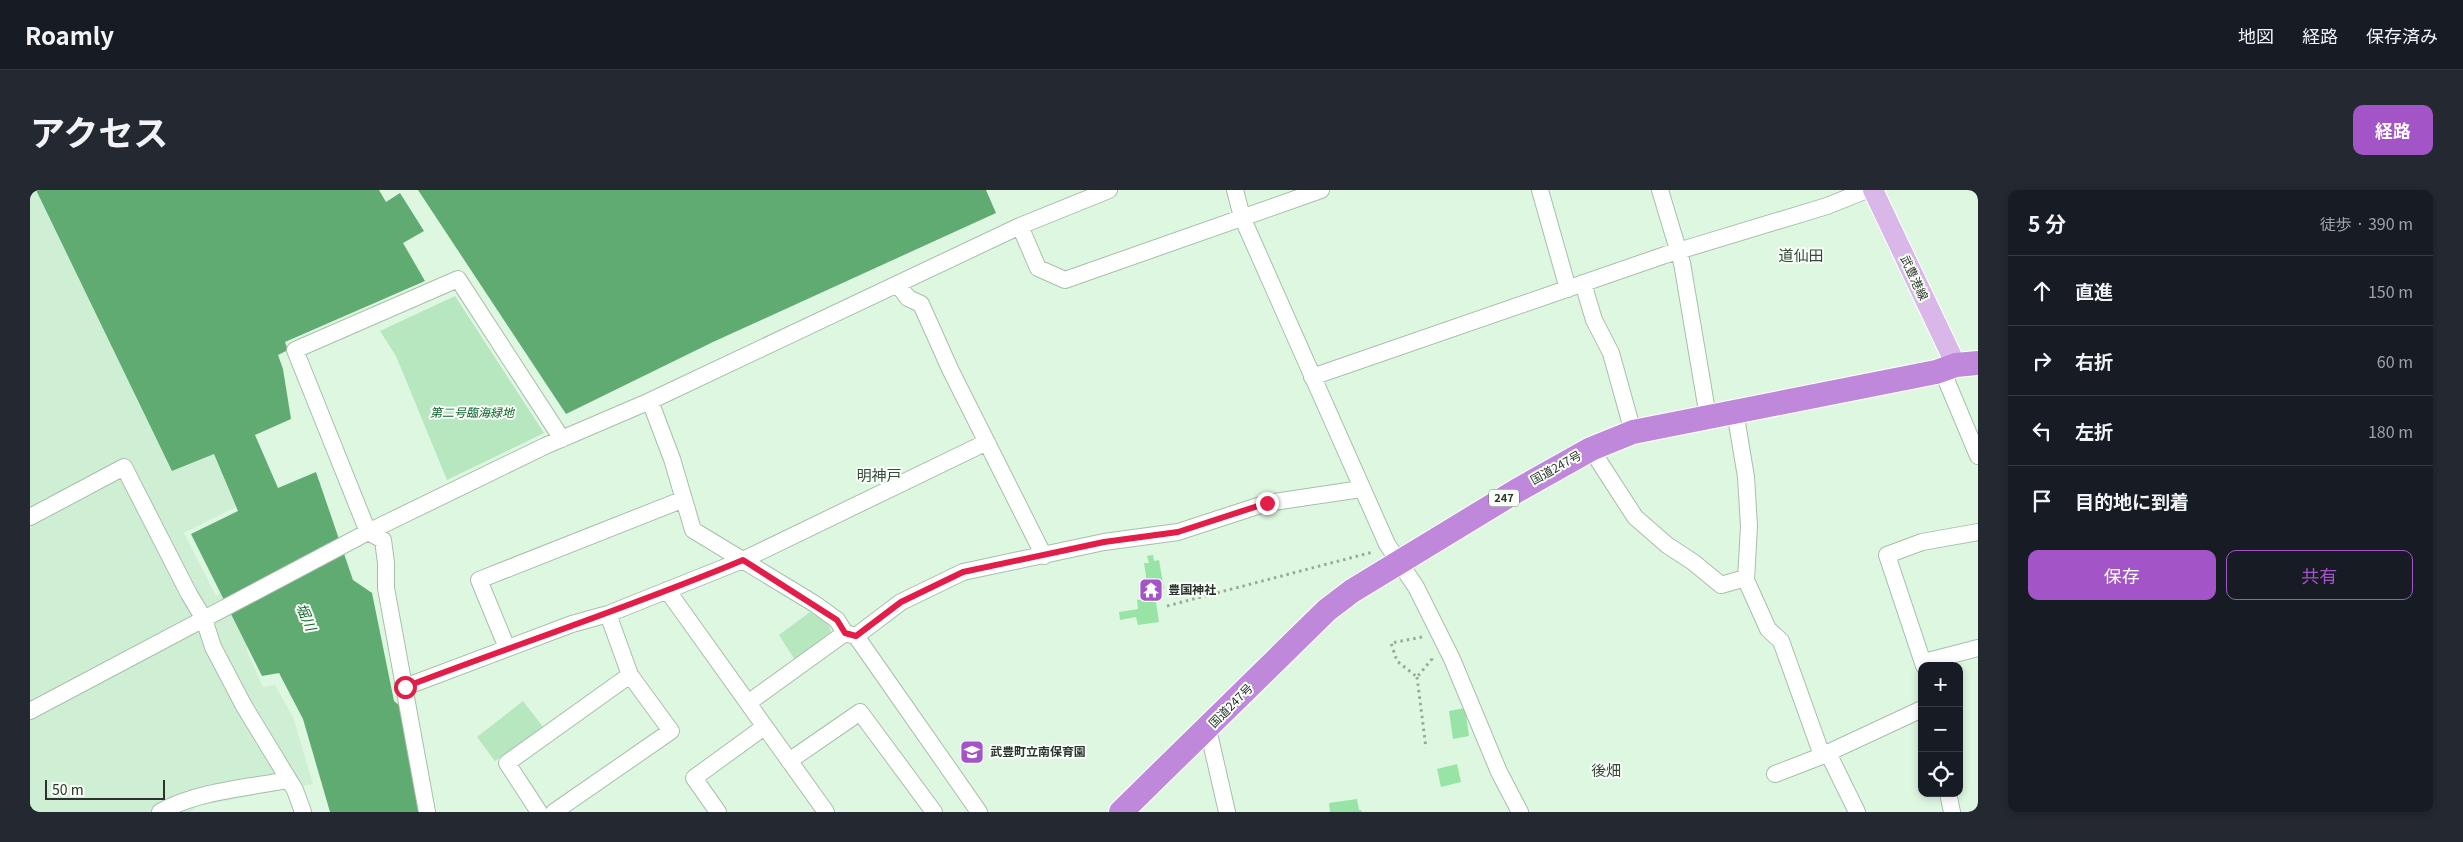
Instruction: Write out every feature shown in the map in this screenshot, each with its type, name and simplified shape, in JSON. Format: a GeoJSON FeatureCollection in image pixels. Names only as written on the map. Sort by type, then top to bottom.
{"type":"FeatureCollection","features":[{"type":"Feature","properties":{"kind":"highway","name":"国道247号"},"geometry":{"type":"LineString","coordinates":[[1122,812],[1327,610],[1359,586],[1399,561],[1591,449],[1633,432],[1959,366]]}},
{"type":"Feature","properties":{"kind":"main road","name":"武豊港線"},"geometry":{"type":"LineString","coordinates":[[1873,190],[1959,366]]}},
{"type":"Feature","properties":{"kind":"street"},"geometry":{"type":"LineString","coordinates":[[30,711],[368,532],[562,439],[650,401],[1020,226],[1109,190]]}},
{"type":"Feature","properties":{"kind":"street"},"geometry":{"type":"LineString","coordinates":[[1235,190],[1242,217],[1386,544],[1416,587],[1452,659],[1499,772],[1520,812]]}},
{"type":"Feature","properties":{"kind":"street"},"geometry":{"type":"LineString","coordinates":[[1020,226],[1038,268],[1065,280],[1242,217],[1271,210],[1321,190]]}},
{"type":"Feature","properties":{"kind":"street"},"geometry":{"type":"LineString","coordinates":[[1540,190],[1575,286],[1611,352],[1633,432]]}},
{"type":"Feature","properties":{"kind":"street"},"geometry":{"type":"LineString","coordinates":[[1660,190],[1678,252],[1708,417]]}},
{"type":"Feature","properties":{"kind":"street"},"geometry":{"type":"LineString","coordinates":[[1312,377],[1575,286],[1827,206],[1867,190]]}},
{"type":"Feature","properties":{"kind":"street"},"geometry":{"type":"LineString","coordinates":[[427,812],[386,588],[386,563],[383,540],[368,532],[295,350],[458,279],[562,439]]}},
{"type":"Feature","properties":{"kind":"street"},"geometry":{"type":"LineString","coordinates":[[898,285],[908,298],[921,304],[1044,556]]}},
{"type":"Feature","properties":{"kind":"street"},"geometry":{"type":"LineString","coordinates":[[1959,366],[1978,456]]}},
{"type":"Feature","properties":{"kind":"street"},"geometry":{"type":"LineString","coordinates":[[650,401],[672,459],[693,530],[837,620],[851,634],[979,812]]}},
{"type":"Feature","properties":{"kind":"street"},"geometry":{"type":"LineString","coordinates":[[1736,411],[1746,477],[1749,526],[1746,580],[1768,630],[1781,641],[1818,747],[1826,754],[1857,812]]}},
{"type":"Feature","properties":{"kind":"street"},"geometry":{"type":"LineString","coordinates":[[405,687],[572,624],[608,614],[743,560],[987,442]]}},
{"type":"Feature","properties":{"kind":"street"},"geometry":{"type":"LineString","coordinates":[[1591,449],[1625,504],[1651,532],[1721,585],[1742,579],[1746,580]]}},
{"type":"Feature","properties":{"kind":"street"},"geometry":{"type":"LineString","coordinates":[[30,517],[124,467],[189,594],[204,619],[213,647],[244,706],[295,790],[303,812]]}},
{"type":"Feature","properties":{"kind":"street"},"geometry":{"type":"LineString","coordinates":[[748,703],[901,602],[944,579],[963,572],[1104,542],[1178,532],[1267,503],[1361,489]]}},
{"type":"Feature","properties":{"kind":"street"},"geometry":{"type":"LineString","coordinates":[[507,648],[479,580],[684,499]]}},
{"type":"Feature","properties":{"kind":"street"},"geometry":{"type":"LineString","coordinates":[[1923,662],[1887,555],[1922,542],[1978,532]]}},
{"type":"Feature","properties":{"kind":"street"},"geometry":{"type":"LineString","coordinates":[[667,590],[826,812]]}},
{"type":"Feature","properties":{"kind":"street"},"geometry":{"type":"LineString","coordinates":[[554,812],[671,731],[630,675],[608,614]]}},
{"type":"Feature","properties":{"kind":"street"},"geometry":{"type":"LineString","coordinates":[[1931,662],[1978,648]]}},
{"type":"Feature","properties":{"kind":"street"},"geometry":{"type":"LineString","coordinates":[[539,812],[507,763],[630,675]]}},
{"type":"Feature","properties":{"kind":"street"},"geometry":{"type":"LineString","coordinates":[[1776,774],[1826,754],[1918,711]]}},
{"type":"Feature","properties":{"kind":"street"},"geometry":{"type":"LineString","coordinates":[[789,761],[860,712],[934,812]]}},
{"type":"Feature","properties":{"kind":"street"},"geometry":{"type":"LineString","coordinates":[[718,812],[694,778],[764,728]]}},
{"type":"Feature","properties":{"kind":"street"},"geometry":{"type":"LineString","coordinates":[[1208,729],[1227,812]]}},
{"type":"Feature","properties":{"kind":"street"},"geometry":{"type":"LineString","coordinates":[[160,812],[174,804],[214,793],[288,780]]}},
{"type":"Feature","properties":{"kind":"street"},"geometry":{"type":"LineString","coordinates":[[1949,797],[1952,812]]}},
{"type":"Feature","properties":{"kind":"path"},"geometry":{"type":"LineString","coordinates":[[1167,606],[1373,552]]}},
{"type":"Feature","properties":{"kind":"path"},"geometry":{"type":"LineString","coordinates":[[1419,628],[1426,644]]}},
{"type":"Feature","properties":{"kind":"path"},"geometry":{"type":"LineString","coordinates":[[1422,636],[1391,643],[1397,661],[1417,677],[1426,748]]}},
{"type":"Feature","properties":{"kind":"path"},"geometry":{"type":"LineString","coordinates":[[1417,677],[1432,658],[1429,651]]}},
{"type":"Feature","properties":{"kind":"shaded area"},"geometry":{"type":"Polygon","coordinates":[[[30,190],[36,190],[173,471],[214,454],[236,507],[184,533],[216,596],[228,589],[247,628],[247,651],[263,687],[275,685],[293,717],[313,784],[198,806],[190,812],[30,812],[30,190]]]}},
{"type":"Feature","properties":{"kind":"green space","name":"第二号臨海緑地"},"geometry":{"type":"Polygon","coordinates":[[[455,296],[544,433],[447,480],[396,356],[380,331],[455,296]]]}},
{"type":"Feature","properties":{"kind":"green space"},"geometry":{"type":"Polygon","coordinates":[[[810,612],[829,624],[831,632],[795,660],[779,635],[810,612]]]}},
{"type":"Feature","properties":{"kind":"green space"},"geometry":{"type":"Polygon","coordinates":[[[523,701],[543,727],[495,761],[477,737],[523,701]]]}},
{"type":"Feature","properties":{"kind":"water","name":"堀川"},"geometry":{"type":"Polygon","coordinates":[[[36,190],[379,190],[386,202],[400,193],[424,231],[403,243],[425,281],[285,342],[288,350],[278,355],[283,369],[291,419],[255,435],[278,488],[316,472],[353,580],[372,593],[394,701],[400,706],[421,812],[330,812],[303,719],[279,673],[262,676],[191,534],[238,511],[214,454],[172,471],[36,190]]]}},
{"type":"Feature","properties":{"kind":"water"},"geometry":{"type":"Polygon","coordinates":[[[418,190],[986,190],[996,213],[713,342],[566,414],[418,190]]]}},
{"type":"Feature","properties":{"kind":"building","name":"豊国神社"},"geometry":{"type":"Polygon","coordinates":[[[1153,555],[1154,561],[1159,560],[1164,589],[1151,591],[1152,596],[1155,596],[1159,622],[1138,625],[1136,617],[1120,620],[1119,612],[1138,609],[1137,600],[1146,599],[1144,584],[1147,583],[1144,563],[1149,563],[1147,556],[1153,555]]]}},
{"type":"Feature","properties":{"kind":"building"},"geometry":{"type":"Polygon","coordinates":[[[1465,708],[1469,736],[1453,739],[1449,711],[1465,708]]]}},
{"type":"Feature","properties":{"kind":"building"},"geometry":{"type":"Polygon","coordinates":[[[1457,764],[1461,782],[1441,787],[1437,769],[1457,764]]]}},
{"type":"Feature","properties":{"kind":"building"},"geometry":{"type":"Polygon","coordinates":[[[1357,799],[1359,810],[1362,812],[1330,812],[1329,803],[1357,799]]]}},
{"type":"Feature","properties":{"kind":"place","name":"豊国神社"},"geometry":{"type":"Point","coordinates":[1151,590]}},
{"type":"Feature","properties":{"kind":"place","name":"武豊町立南保育園"},"geometry":{"type":"Point","coordinates":[972,752]}},
{"type":"Feature","properties":{"kind":"district","name":"道仙田"},"geometry":{"type":"Point","coordinates":[1801,256]}},
{"type":"Feature","properties":{"kind":"district","name":"明神戸"},"geometry":{"type":"Point","coordinates":[879,476]}},
{"type":"Feature","properties":{"kind":"district","name":"後畑"},"geometry":{"type":"Point","coordinates":[1606,771]}},
{"type":"Feature","properties":{"kind":"route"},"geometry":{"type":"LineString","coordinates":[[405,687],[572,624],[608,614],[743,560],[815,604],[837,620],[845,633],[856,636],[901,602],[944,579],[963,572],[1104,542],[1178,532],[1267,503]]}}]}
